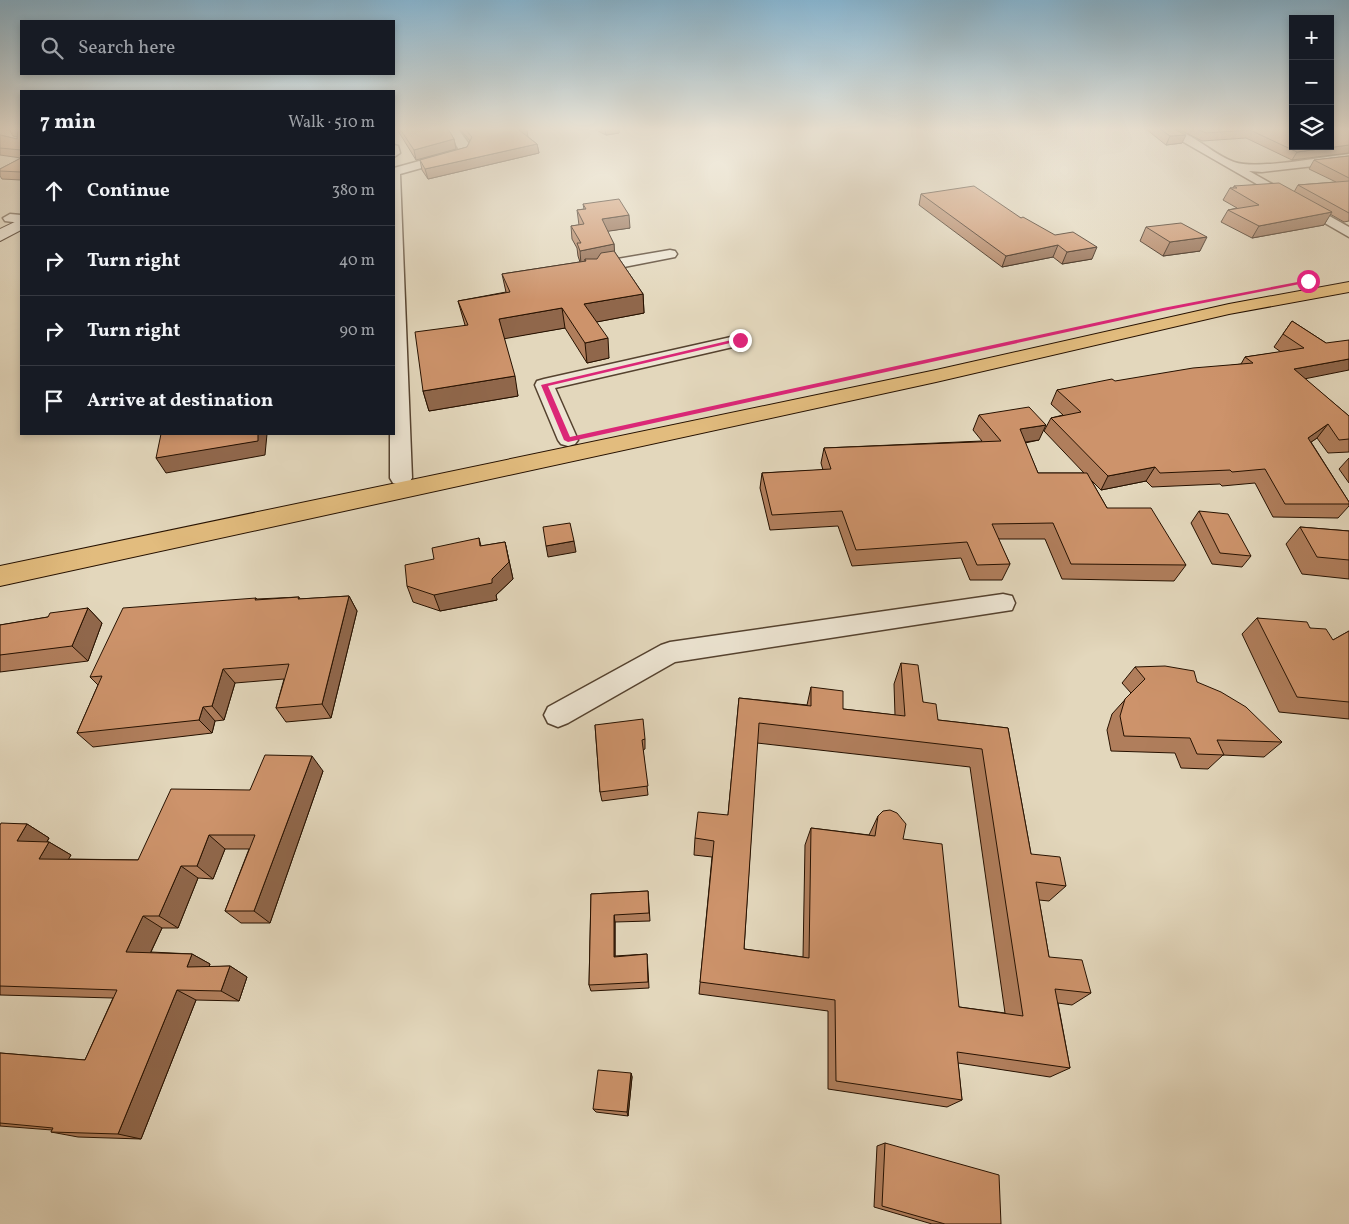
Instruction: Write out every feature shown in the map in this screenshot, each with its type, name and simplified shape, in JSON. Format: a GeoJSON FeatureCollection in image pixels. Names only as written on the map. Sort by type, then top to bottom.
{"type":"FeatureCollection","features":[{"type":"Feature","properties":{"kind":"main road"},"geometry":{"type":"LineString","coordinates":[[0,560],[401,478],[1172,308],[1349,274]]}},
{"type":"Feature","properties":{"kind":"main road"},"geometry":{"type":"LineString","coordinates":[[0,576],[936,376],[1229,309],[1349,287]]}},
{"type":"Feature","properties":{"kind":"street"},"geometry":{"type":"LineString","coordinates":[[1267,186],[1349,233]]}},
{"type":"Feature","properties":{"kind":"street"},"geometry":{"type":"LineString","coordinates":[[0,236],[15,219]]}},
{"type":"Feature","properties":{"kind":"street"},"geometry":{"type":"LineString","coordinates":[[592,273],[586,269],[670,254]]}},
{"type":"Feature","properties":{"kind":"street"},"geometry":{"type":"LineString","coordinates":[[395,290],[401,478]]}},
{"type":"Feature","properties":{"kind":"street"},"geometry":{"type":"LineString","coordinates":[[568,440],[544,385],[740,340]]}},
{"type":"Feature","properties":{"kind":"street"},"geometry":{"type":"LineString","coordinates":[[558,715],[670,652],[1003,603]]}},
{"type":"Feature","properties":{"kind":"building"},"geometry":{"type":"Polygon","coordinates":[[[974,186],[1021,218],[1023,217],[1055,235],[1073,232],[1097,247],[1067,252],[1058,245],[1006,256],[921,194],[974,186]]]}},
{"type":"Feature","properties":{"kind":"building"},"geometry":{"type":"Polygon","coordinates":[[[1234,186],[1285,186],[1332,212],[1259,226],[1228,210],[1259,205],[1230,188],[1237,188],[1234,186]]]}},
{"type":"Feature","properties":{"kind":"building"},"geometry":{"type":"Polygon","coordinates":[[[1300,186],[1349,186],[1349,213],[1300,186]]]}},
{"type":"Feature","properties":{"kind":"building"},"geometry":{"type":"Polygon","coordinates":[[[619,199],[629,215],[602,219],[614,244],[580,251],[577,243],[581,243],[571,226],[584,224],[577,210],[586,209],[583,204],[619,199]]]}},
{"type":"Feature","properties":{"kind":"building"},"geometry":{"type":"Polygon","coordinates":[[[1181,223],[1207,237],[1170,242],[1146,227],[1181,223]]]}},
{"type":"Feature","properties":{"kind":"building"},"geometry":{"type":"Polygon","coordinates":[[[614,251],[643,294],[584,304],[608,338],[585,343],[562,308],[499,319],[515,376],[423,391],[415,332],[468,325],[458,301],[510,292],[502,274],[586,261],[585,259],[597,259],[601,253],[614,251]]]}},
{"type":"Feature","properties":{"kind":"building"},"geometry":{"type":"Polygon","coordinates":[[[1292,321],[1326,343],[1349,340],[1349,359],[1294,369],[1349,416],[1349,439],[1339,440],[1328,424],[1308,438],[1349,504],[1285,504],[1265,469],[1232,472],[1230,470],[1160,473],[1155,467],[1108,476],[1051,418],[1081,412],[1057,390],[1112,379],[1115,381],[1193,368],[1253,363],[1245,357],[1304,348],[1283,334],[1292,321]]]}},
{"type":"Feature","properties":{"kind":"building"},"geometry":{"type":"Polygon","coordinates":[[[1029,407],[1046,425],[1020,429],[1038,473],[1087,473],[1107,508],[1151,508],[1186,565],[1071,564],[1053,523],[992,524],[1010,564],[977,565],[967,542],[856,550],[842,511],[772,515],[762,473],[831,469],[824,448],[1001,441],[979,415],[1029,407]]]}},
{"type":"Feature","properties":{"kind":"building"},"geometry":{"type":"Polygon","coordinates":[[[161,435],[258,435],[258,441],[156,458],[161,435]]]}},
{"type":"Feature","properties":{"kind":"building"},"geometry":{"type":"Polygon","coordinates":[[[1199,511],[1228,514],[1251,556],[1220,553],[1199,511]]]}},
{"type":"Feature","properties":{"kind":"building"},"geometry":{"type":"Polygon","coordinates":[[[570,523],[574,541],[546,546],[543,527],[570,523]]]}},
{"type":"Feature","properties":{"kind":"building"},"geometry":{"type":"Polygon","coordinates":[[[1300,527],[1349,531],[1349,560],[1317,557],[1300,527]]]}},
{"type":"Feature","properties":{"kind":"building"},"geometry":{"type":"Polygon","coordinates":[[[479,538],[480,546],[505,542],[509,562],[492,579],[492,583],[434,595],[407,586],[405,565],[434,559],[432,548],[479,538]]]}},
{"type":"Feature","properties":{"kind":"building"},"geometry":{"type":"Polygon","coordinates":[[[349,596],[322,704],[276,708],[289,664],[223,669],[212,706],[203,707],[199,720],[77,733],[102,676],[90,677],[123,608],[256,598],[255,600],[349,596]]]}},
{"type":"Feature","properties":{"kind":"building"},"geometry":{"type":"Polygon","coordinates":[[[88,608],[72,646],[0,655],[0,625],[48,617],[50,613],[88,608]]]}},
{"type":"Feature","properties":{"kind":"building"},"geometry":{"type":"Polygon","coordinates":[[[1257,618],[1307,622],[1310,628],[1326,629],[1333,640],[1349,631],[1349,702],[1297,697],[1257,618]]]}},
{"type":"Feature","properties":{"kind":"building"},"geometry":{"type":"Polygon","coordinates":[[[901,663],[918,665],[923,702],[936,704],[938,720],[1008,728],[1031,854],[1060,857],[1066,886],[1036,882],[1049,957],[1082,960],[1091,993],[1055,989],[1070,1068],[957,1052],[962,1100],[836,1081],[835,1000],[700,982],[714,841],[695,838],[698,812],[728,815],[739,698],[811,706],[811,687],[843,691],[843,709],[905,716],[901,663]],[[759,723],[744,949],[809,958],[811,828],[875,836],[878,816],[883,811],[890,810],[897,813],[906,824],[903,839],[942,844],[959,1007],[1023,1016],[982,749],[759,723]]]}},
{"type":"Feature","properties":{"kind":"building"},"geometry":{"type":"Polygon","coordinates":[[[1165,666],[1194,671],[1197,682],[1221,692],[1246,707],[1282,742],[1217,740],[1224,755],[1197,754],[1190,738],[1124,736],[1120,716],[1125,699],[1145,679],[1135,667],[1165,666]]]}},
{"type":"Feature","properties":{"kind":"building"},"geometry":{"type":"Polygon","coordinates":[[[643,719],[645,739],[642,740],[648,786],[600,792],[595,725],[643,719]]]}},
{"type":"Feature","properties":{"kind":"building"},"geometry":{"type":"Polygon","coordinates":[[[265,755],[312,756],[254,911],[225,911],[255,835],[209,835],[197,866],[181,866],[159,916],[143,916],[126,952],[192,954],[187,967],[230,966],[221,991],[177,990],[118,1134],[51,1132],[53,1128],[0,1123],[0,1053],[85,1060],[117,990],[0,986],[1,823],[27,824],[17,841],[49,842],[39,859],[138,860],[171,789],[250,790],[265,755]]]}},
{"type":"Feature","properties":{"kind":"building"},"geometry":{"type":"Polygon","coordinates":[[[648,891],[649,913],[614,915],[614,957],[647,954],[648,982],[589,985],[591,894],[648,891]]]}},
{"type":"Feature","properties":{"kind":"building"},"geometry":{"type":"Polygon","coordinates":[[[598,1070],[631,1073],[627,1112],[593,1109],[598,1070]]]}},
{"type":"Feature","properties":{"kind":"building"},"geometry":{"type":"Polygon","coordinates":[[[885,1143],[999,1175],[1001,1224],[945,1224],[882,1206],[885,1143]]]}},
{"type":"Feature","properties":{"kind":"route"},"geometry":{"type":"LineString","coordinates":[[740,340],[544,385],[568,440],[1163,310],[1308,281]]}}]}
